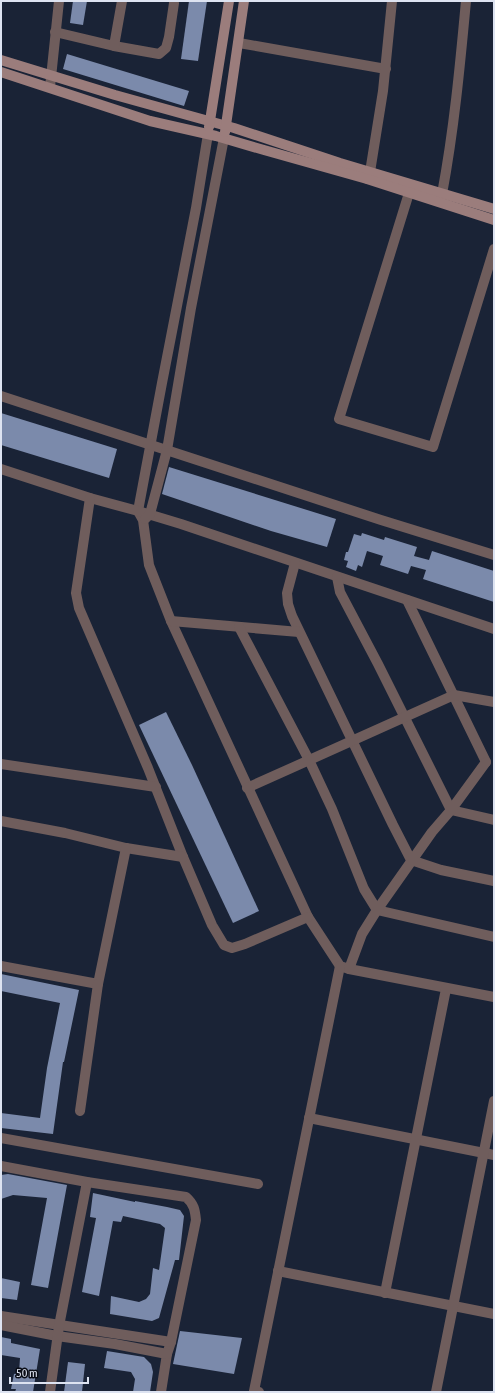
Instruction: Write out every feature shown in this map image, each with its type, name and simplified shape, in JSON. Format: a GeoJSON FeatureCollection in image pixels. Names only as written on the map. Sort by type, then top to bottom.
{"type":"FeatureCollection","features":[{"type":"Feature","properties":{"kind":"main road"},"geometry":{"type":"LineString","coordinates":[[208,134],[229,1]]}},
{"type":"Feature","properties":{"kind":"main road"},"geometry":{"type":"LineString","coordinates":[[224,138],[244,1]]}},
{"type":"Feature","properties":{"kind":"main road"},"geometry":{"type":"LineString","coordinates":[[1,60],[226,126],[368,176],[409,193],[494,220]]}},
{"type":"Feature","properties":{"kind":"main road"},"geometry":{"type":"LineString","coordinates":[[1,72],[150,121],[224,138],[442,194],[494,209]]}},
{"type":"Feature","properties":{"kind":"street"},"geometry":{"type":"LineString","coordinates":[[50,87],[59,1]]}},
{"type":"Feature","properties":{"kind":"street"},"geometry":{"type":"LineString","coordinates":[[114,46],[122,1]]}},
{"type":"Feature","properties":{"kind":"street"},"geometry":{"type":"LineString","coordinates":[[368,176],[386,69],[392,1]]}},
{"type":"Feature","properties":{"kind":"street"},"geometry":{"type":"LineString","coordinates":[[442,194],[450,152],[466,1]]}},
{"type":"Feature","properties":{"kind":"street"},"geometry":{"type":"LineString","coordinates":[[55,32],[114,46],[159,54],[166,48],[174,3]]}},
{"type":"Feature","properties":{"kind":"street"},"geometry":{"type":"LineString","coordinates":[[239,43],[386,69]]}},
{"type":"Feature","properties":{"kind":"street"},"geometry":{"type":"LineString","coordinates":[[138,511],[196,208],[208,134]]}},
{"type":"Feature","properties":{"kind":"street"},"geometry":{"type":"LineString","coordinates":[[224,138],[191,308],[168,450],[146,517],[149,565],[170,621],[308,917],[344,967],[446,989],[494,997]]}},
{"type":"Feature","properties":{"kind":"street"},"geometry":{"type":"LineString","coordinates":[[409,193],[339,419],[433,447],[494,249]]}},
{"type":"Feature","properties":{"kind":"street"},"geometry":{"type":"LineString","coordinates":[[1,396],[388,523],[494,555]]}},
{"type":"Feature","properties":{"kind":"street"},"geometry":{"type":"LineString","coordinates":[[1,469],[90,498],[138,511],[146,517],[295,563],[494,629]]}},
{"type":"Feature","properties":{"kind":"street"},"geometry":{"type":"LineString","coordinates":[[90,498],[76,593],[79,608],[156,787],[183,857],[212,924],[224,945],[232,948],[245,944],[308,917]]}},
{"type":"Feature","properties":{"kind":"street"},"geometry":{"type":"LineString","coordinates":[[295,563],[287,593],[288,604],[292,616],[411,860],[441,870],[494,881]]}},
{"type":"Feature","properties":{"kind":"street"},"geometry":{"type":"LineString","coordinates":[[337,577],[340,592],[451,810]]}},
{"type":"Feature","properties":{"kind":"street"},"geometry":{"type":"LineString","coordinates":[[259,1392],[254,1391],[309,1118],[344,967],[377,910],[411,860],[432,832],[490,763],[454,695],[407,600]]}},
{"type":"Feature","properties":{"kind":"street"},"geometry":{"type":"LineString","coordinates":[[170,621],[299,632]]}},
{"type":"Feature","properties":{"kind":"street"},"geometry":{"type":"LineString","coordinates":[[239,627],[309,760],[332,809],[364,889],[377,910],[494,937]]}},
{"type":"Feature","properties":{"kind":"street"},"geometry":{"type":"LineString","coordinates":[[247,788],[404,716],[454,695],[494,702]]}},
{"type":"Feature","properties":{"kind":"street"},"geometry":{"type":"LineString","coordinates":[[1,764],[156,787]]}},
{"type":"Feature","properties":{"kind":"street"},"geometry":{"type":"LineString","coordinates":[[451,810],[494,820]]}},
{"type":"Feature","properties":{"kind":"street"},"geometry":{"type":"LineString","coordinates":[[1,821],[65,833],[126,848],[183,857]]}},
{"type":"Feature","properties":{"kind":"street"},"geometry":{"type":"LineString","coordinates":[[80,1111],[98,984],[126,848]]}},
{"type":"Feature","properties":{"kind":"street"},"geometry":{"type":"LineString","coordinates":[[1,966],[98,984]]}},
{"type":"Feature","properties":{"kind":"street"},"geometry":{"type":"LineString","coordinates":[[385,1293],[446,989]]}},
{"type":"Feature","properties":{"kind":"street"},"geometry":{"type":"LineString","coordinates":[[436,1392],[494,1101]]}},
{"type":"Feature","properties":{"kind":"street"},"geometry":{"type":"LineString","coordinates":[[309,1118],[494,1155]]}},
{"type":"Feature","properties":{"kind":"street"},"geometry":{"type":"LineString","coordinates":[[1,1138],[258,1184]]}},
{"type":"Feature","properties":{"kind":"street"},"geometry":{"type":"LineString","coordinates":[[1,1166],[87,1182],[186,1197],[192,1202],[196,1220],[183,1277],[171,1342],[167,1354],[161,1392]]}},
{"type":"Feature","properties":{"kind":"street"},"geometry":{"type":"LineString","coordinates":[[50,1392],[57,1336],[87,1182]]}},
{"type":"Feature","properties":{"kind":"street"},"geometry":{"type":"LineString","coordinates":[[278,1272],[494,1314]]}},
{"type":"Feature","properties":{"kind":"street"},"geometry":{"type":"LineString","coordinates":[[1,1316],[171,1342]]}},
{"type":"Feature","properties":{"kind":"street"},"geometry":{"type":"LineString","coordinates":[[1,1325],[167,1354]]}},
{"type":"Feature","properties":{"kind":"building"},"geometry":{"type":"Polygon","coordinates":[[[73,1],[87,1],[83,25],[70,23],[73,1]]]}},
{"type":"Feature","properties":{"kind":"building"},"geometry":{"type":"Polygon","coordinates":[[[189,1],[207,1],[198,61],[181,59],[189,1]]]}},
{"type":"Feature","properties":{"kind":"building"},"geometry":{"type":"Polygon","coordinates":[[[67,54],[189,91],[184,106],[63,69],[67,54]]]}},
{"type":"Feature","properties":{"kind":"building"},"geometry":{"type":"Polygon","coordinates":[[[1,413],[117,449],[109,478],[1,445],[1,413]]]}},
{"type":"Feature","properties":{"kind":"building"},"geometry":{"type":"Polygon","coordinates":[[[169,467],[336,519],[327,547],[271,531],[162,494],[169,467]]]}},
{"type":"Feature","properties":{"kind":"building"},"geometry":{"type":"Polygon","coordinates":[[[362,533],[384,540],[385,537],[417,547],[414,556],[429,560],[432,551],[494,571],[494,602],[423,579],[426,570],[411,566],[408,574],[380,565],[383,556],[367,551],[362,567],[358,565],[356,571],[346,567],[348,561],[344,560],[354,534],[361,536],[362,533]]]}},
{"type":"Feature","properties":{"kind":"building"},"geometry":{"type":"Polygon","coordinates":[[[166,712],[259,911],[233,923],[139,725],[166,712]]]}},
{"type":"Feature","properties":{"kind":"building"},"geometry":{"type":"Polygon","coordinates":[[[1,974],[79,990],[63,1062],[53,1134],[1,1128],[1,1113],[40,1118],[47,1068],[60,1003],[1,991],[1,974]]]}},
{"type":"Feature","properties":{"kind":"building"},"geometry":{"type":"Polygon","coordinates":[[[8,1174],[67,1185],[48,1288],[31,1285],[47,1198],[13,1195],[1,1199],[1,1175],[8,1174]]]}},
{"type":"Feature","properties":{"kind":"building"},"geometry":{"type":"Polygon","coordinates":[[[93,1193],[180,1210],[184,1216],[179,1260],[175,1260],[159,1318],[152,1321],[110,1314],[111,1296],[139,1302],[146,1299],[150,1294],[153,1268],[159,1270],[165,1228],[160,1224],[123,1216],[121,1222],[113,1221],[99,1296],[82,1292],[96,1218],[90,1217],[93,1193]]]}},
{"type":"Feature","properties":{"kind":"building"},"geometry":{"type":"Polygon","coordinates":[[[1,1278],[20,1282],[17,1300],[1,1298],[1,1278]]]}},
{"type":"Feature","properties":{"kind":"building"},"geometry":{"type":"Polygon","coordinates":[[[180,1331],[242,1338],[234,1374],[173,1364],[180,1331]]]}},
{"type":"Feature","properties":{"kind":"building"},"geometry":{"type":"Polygon","coordinates":[[[1,1337],[11,1339],[11,1343],[40,1349],[33,1392],[15,1392],[16,1389],[11,1389],[14,1374],[19,1373],[20,1358],[1,1355],[1,1337]]]}},
{"type":"Feature","properties":{"kind":"building"},"geometry":{"type":"Polygon","coordinates":[[[107,1351],[144,1357],[151,1364],[153,1372],[150,1392],[133,1392],[135,1379],[131,1372],[104,1368],[107,1351]]]}},
{"type":"Feature","properties":{"kind":"building"},"geometry":{"type":"Polygon","coordinates":[[[68,1362],[85,1364],[82,1392],[64,1392],[68,1362]]]}}]}
